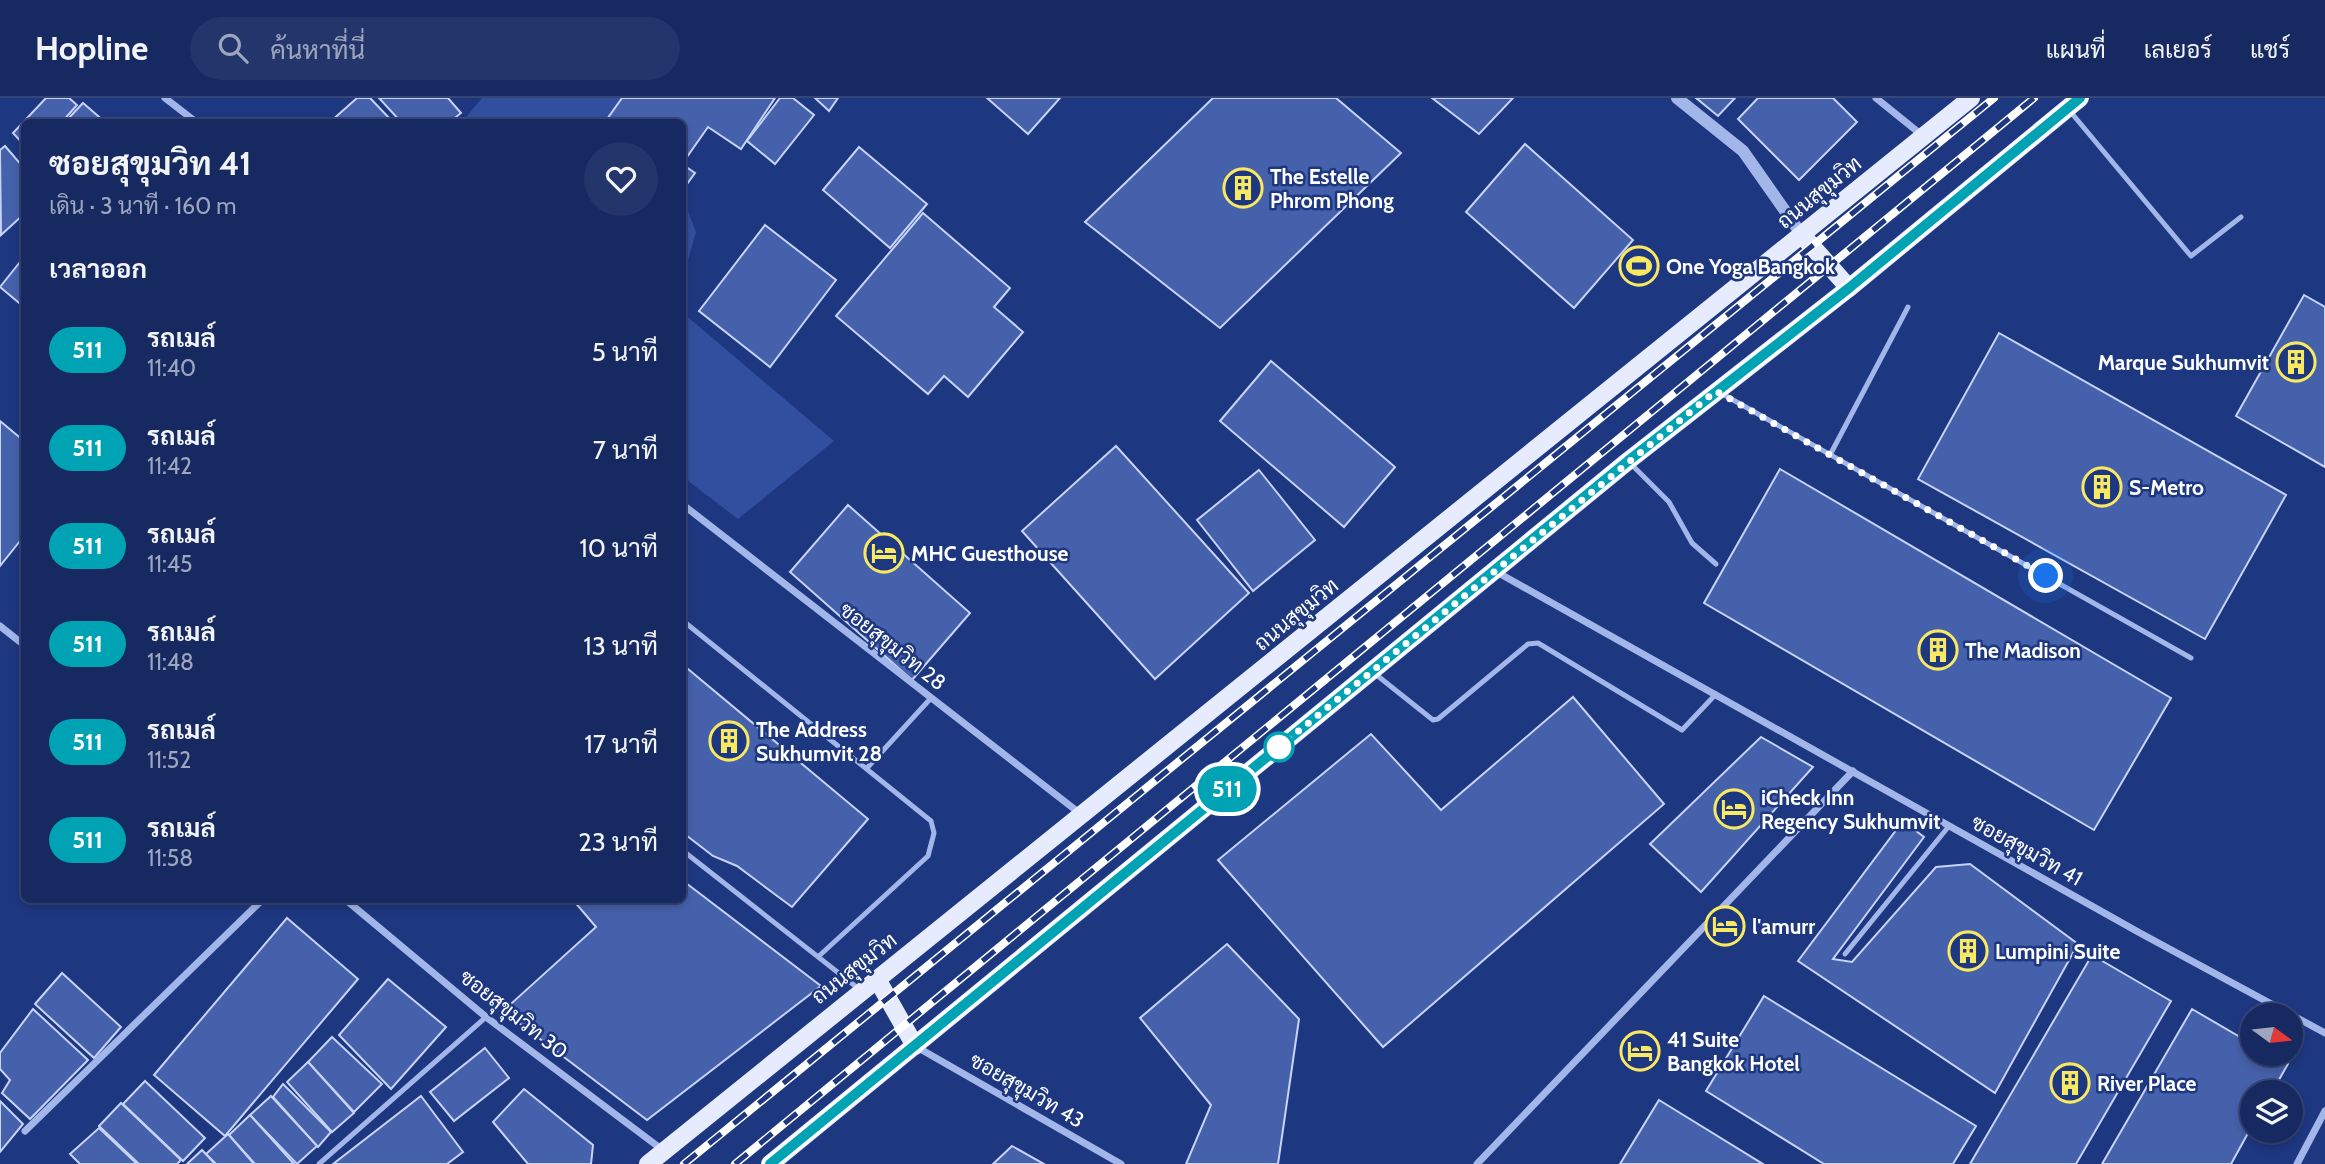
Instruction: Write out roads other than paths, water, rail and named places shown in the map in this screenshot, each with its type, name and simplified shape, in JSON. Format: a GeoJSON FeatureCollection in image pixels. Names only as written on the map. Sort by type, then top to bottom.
{"type":"FeatureCollection","features":[{"type":"Feature","properties":{"kind":"main road","name":"ถนนสุขุมวิท"},"geometry":{"type":"LineString","coordinates":[[648,1164],[1971,98]]}},
{"type":"Feature","properties":{"kind":"main road"},"geometry":{"type":"LineString","coordinates":[[770,1164],[1628,461],[1849,288],[2073,103]]}},
{"type":"Feature","properties":{"kind":"main road"},"geometry":{"type":"LineString","coordinates":[[1802,235],[1849,288]]}},
{"type":"Feature","properties":{"kind":"main road"},"geometry":{"type":"LineString","coordinates":[[877,979],[915,1046]]}},
{"type":"Feature","properties":{"kind":"street"},"geometry":{"type":"LineString","coordinates":[[165,98],[193,119]]}},
{"type":"Feature","properties":{"kind":"street"},"geometry":{"type":"LineString","coordinates":[[1677,98],[1743,152],[1802,235]]}},
{"type":"Feature","properties":{"kind":"street"},"geometry":{"type":"LineString","coordinates":[[1876,98],[1924,137]]}},
{"type":"Feature","properties":{"kind":"street","name":"ซอยสุขุมวิท 28"},"geometry":{"type":"LineString","coordinates":[[686,506],[1083,815]]}},
{"type":"Feature","properties":{"kind":"street","name":"ซอยสุขุมวิท 41"},"geometry":{"type":"LineString","coordinates":[[1494,571],[2325,1033]]}},
{"type":"Feature","properties":{"kind":"street"},"geometry":{"type":"LineString","coordinates":[[0,626],[21,643]]}},
{"type":"Feature","properties":{"kind":"street"},"geometry":{"type":"LineString","coordinates":[[1477,1164],[1853,771]]}},
{"type":"Feature","properties":{"kind":"street"},"geometry":{"type":"LineString","coordinates":[[25,1131],[259,903]]}},
{"type":"Feature","properties":{"kind":"street","name":"ซอยสุขุมวิท 30"},"geometry":{"type":"LineString","coordinates":[[350,903],[486,1017],[664,1151]]}},
{"type":"Feature","properties":{"kind":"street","name":"ซอยสุขุมวิท 43"},"geometry":{"type":"LineString","coordinates":[[915,1046],[1121,1164]]}},
{"type":"Feature","properties":{"kind":"street"},"geometry":{"type":"LineString","coordinates":[[2297,1164],[2325,1111]]}},
{"type":"Feature","properties":{"kind":"lane"},"geometry":{"type":"LineString","coordinates":[[2073,103],[2192,256],[2242,217]]}},
{"type":"Feature","properties":{"kind":"lane"},"geometry":{"type":"LineString","coordinates":[[1830,455],[1908,307]]}},
{"type":"Feature","properties":{"kind":"lane"},"geometry":{"type":"LineString","coordinates":[[1716,391],[2191,657]]}},
{"type":"Feature","properties":{"kind":"lane"},"geometry":{"type":"LineString","coordinates":[[1628,461],[1669,502],[1692,543],[1716,565]]}},
{"type":"Feature","properties":{"kind":"lane"},"geometry":{"type":"LineString","coordinates":[[686,623],[931,821],[933,845],[928,856],[819,956]]}},
{"type":"Feature","properties":{"kind":"lane"},"geometry":{"type":"LineString","coordinates":[[1372,671],[1433,720],[1438,719],[1528,644],[1533,643],[1538,643],[1682,730],[1716,694]]}},
{"type":"Feature","properties":{"kind":"lane"},"geometry":{"type":"LineString","coordinates":[[867,768],[931,698]]}},
{"type":"Feature","properties":{"kind":"lane"},"geometry":{"type":"LineString","coordinates":[[1845,954],[1949,826]]}},
{"type":"Feature","properties":{"kind":"lane"},"geometry":{"type":"LineString","coordinates":[[686,853],[861,990]]}},
{"type":"Feature","properties":{"kind":"lane"},"geometry":{"type":"LineString","coordinates":[[319,1164],[486,1017]]}},
{"type":"Feature","properties":{"kind":"railway"},"geometry":{"type":"LineString","coordinates":[[684,1164],[1994,98]]}},
{"type":"Feature","properties":{"kind":"railway"},"geometry":{"type":"LineString","coordinates":[[735,1164],[2034,98]]}},
{"type":"Feature","properties":{"kind":"place","name":"The Estelle Phrom Phong"},"geometry":{"type":"Point","coordinates":[1243,188]}},
{"type":"Feature","properties":{"kind":"place","name":"One Yoga Bangkok"},"geometry":{"type":"Point","coordinates":[1639,266]}},
{"type":"Feature","properties":{"kind":"place","name":"Marque Sukhumvit"},"geometry":{"type":"Point","coordinates":[2296,362]}},
{"type":"Feature","properties":{"kind":"place","name":"S-Metro"},"geometry":{"type":"Point","coordinates":[2102,487]}},
{"type":"Feature","properties":{"kind":"place","name":"MHC Guesthouse"},"geometry":{"type":"Point","coordinates":[884,553]}},
{"type":"Feature","properties":{"kind":"place","name":"The Madison"},"geometry":{"type":"Point","coordinates":[1938,650]}},
{"type":"Feature","properties":{"kind":"place","name":"The Address Sukhumvit 28"},"geometry":{"type":"Point","coordinates":[729,741]}},
{"type":"Feature","properties":{"kind":"place","name":"iCheck Inn Regency Sukhumvit"},"geometry":{"type":"Point","coordinates":[1734,809]}},
{"type":"Feature","properties":{"kind":"place","name":"l'amurr"},"geometry":{"type":"Point","coordinates":[1725,926]}},
{"type":"Feature","properties":{"kind":"place","name":"Lumpini Suite"},"geometry":{"type":"Point","coordinates":[1968,951]}},
{"type":"Feature","properties":{"kind":"place","name":"41 Suite Bangkok Hotel"},"geometry":{"type":"Point","coordinates":[1640,1051]}},
{"type":"Feature","properties":{"kind":"place","name":"River Place"},"geometry":{"type":"Point","coordinates":[2070,1083]}}]}
